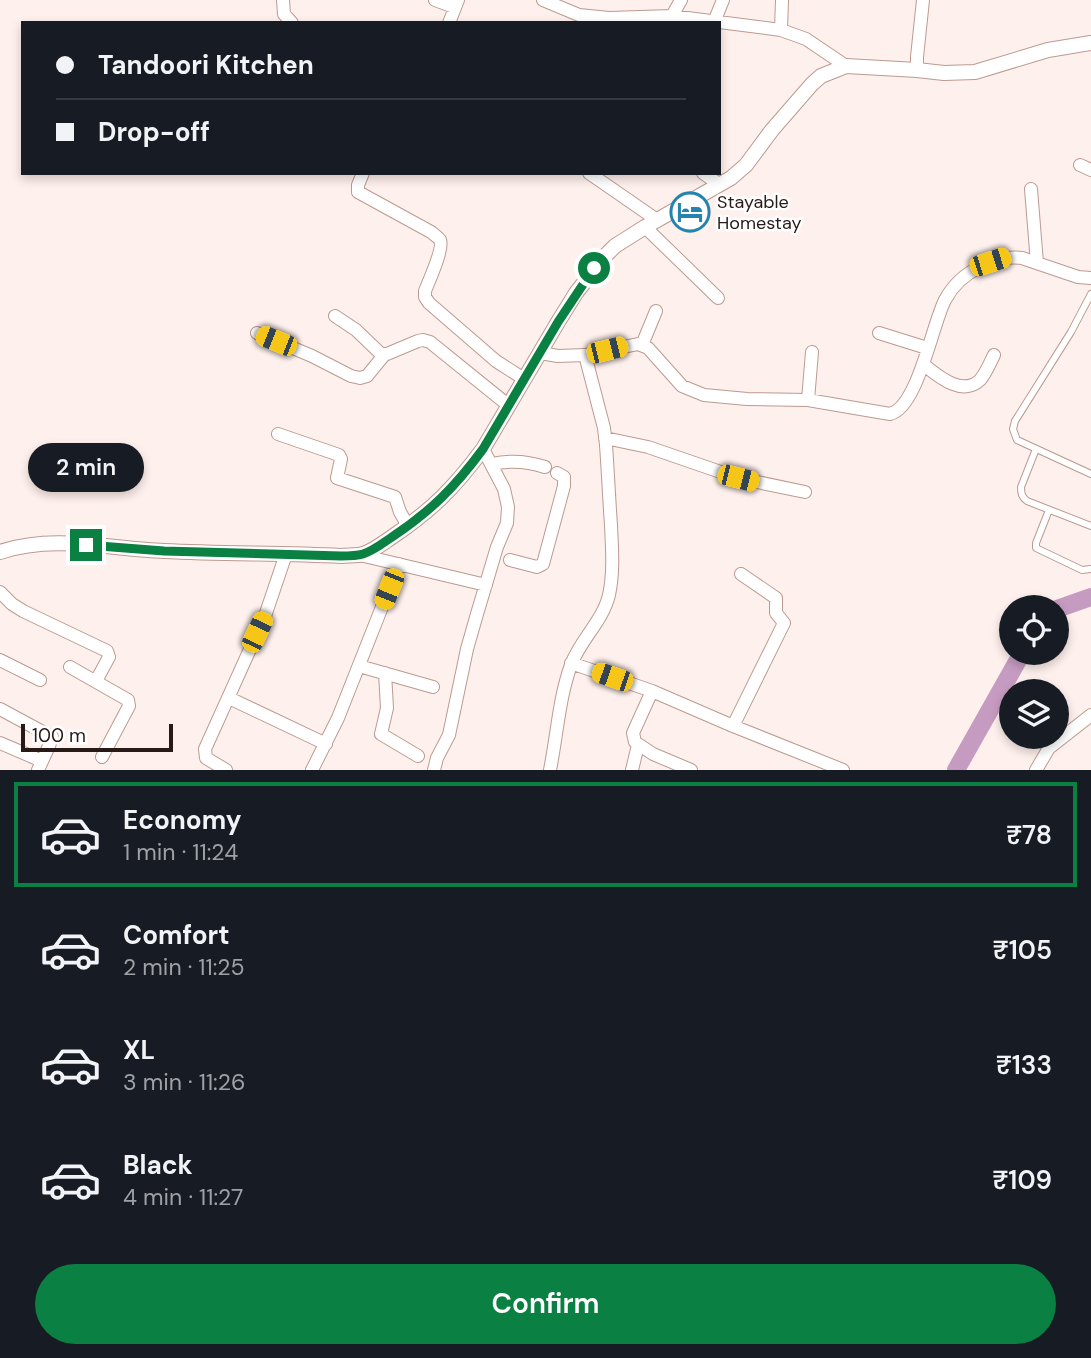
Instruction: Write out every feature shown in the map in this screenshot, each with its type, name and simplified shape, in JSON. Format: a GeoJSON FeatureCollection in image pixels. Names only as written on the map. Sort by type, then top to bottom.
{"type":"FeatureCollection","features":[{"type":"Feature","properties":{"kind":"street"},"geometry":{"type":"LineString","coordinates":[[283,0],[284,14],[290,21]]}},
{"type":"Feature","properties":{"kind":"street"},"geometry":{"type":"LineString","coordinates":[[435,0],[456,4],[450,21]]}},
{"type":"Feature","properties":{"kind":"street"},"geometry":{"type":"LineString","coordinates":[[543,0],[569,5],[579,15],[609,18],[672,16],[706,21]]}},
{"type":"Feature","properties":{"kind":"street"},"geometry":{"type":"LineString","coordinates":[[672,16],[681,0]]}},
{"type":"Feature","properties":{"kind":"street"},"geometry":{"type":"LineString","coordinates":[[713,21],[723,0]]}},
{"type":"Feature","properties":{"kind":"street"},"geometry":{"type":"LineString","coordinates":[[781,30],[782,0]]}},
{"type":"Feature","properties":{"kind":"street"},"geometry":{"type":"LineString","coordinates":[[917,70],[923,0]]}},
{"type":"Feature","properties":{"kind":"street"},"geometry":{"type":"LineString","coordinates":[[721,23],[781,30],[806,39],[846,66]]}},
{"type":"Feature","properties":{"kind":"street"},"geometry":{"type":"LineString","coordinates":[[360,555],[408,526],[445,496],[483,449],[558,322],[594,268],[615,246],[731,178],[746,165],[772,130],[821,76],[846,66],[944,73],[975,72],[1048,50],[1091,43]]}},
{"type":"Feature","properties":{"kind":"street"},"geometry":{"type":"LineString","coordinates":[[362,175],[358,192],[431,232],[440,240],[439,252],[425,291],[429,303],[496,361],[524,379]]}},
{"type":"Feature","properties":{"kind":"street"},"geometry":{"type":"LineString","coordinates":[[591,175],[651,223],[718,298]]}},
{"type":"Feature","properties":{"kind":"street"},"geometry":{"type":"LineString","coordinates":[[706,175],[720,185]]}},
{"type":"Feature","properties":{"kind":"street"},"geometry":{"type":"LineString","coordinates":[[1031,189],[1037,263]]}},
{"type":"Feature","properties":{"kind":"street"},"geometry":{"type":"LineString","coordinates":[[540,354],[585,355],[633,344],[642,345],[649,348],[682,386],[704,395],[808,400],[890,414],[902,406],[924,365],[927,348],[946,299],[962,278],[972,271],[1004,258],[1022,258],[1091,278]]}},
{"type":"Feature","properties":{"kind":"street"},"geometry":{"type":"LineString","coordinates":[[642,345],[656,311]]}},
{"type":"Feature","properties":{"kind":"street"},"geometry":{"type":"LineString","coordinates":[[335,316],[384,354]]}},
{"type":"Feature","properties":{"kind":"street"},"geometry":{"type":"LineString","coordinates":[[257,333],[357,378],[367,376],[384,354],[423,340],[427,341],[508,405]]}},
{"type":"Feature","properties":{"kind":"street"},"geometry":{"type":"LineString","coordinates":[[879,333],[927,348]]}},
{"type":"Feature","properties":{"kind":"street"},"geometry":{"type":"LineString","coordinates":[[808,400],[812,352]]}},
{"type":"Feature","properties":{"kind":"street"},"geometry":{"type":"LineString","coordinates":[[550,770],[571,663],[610,594],[612,547],[605,438],[585,355]]}},
{"type":"Feature","properties":{"kind":"street"},"geometry":{"type":"LineString","coordinates":[[924,365],[951,384],[967,386],[979,381],[994,355]]}},
{"type":"Feature","properties":{"kind":"street"},"geometry":{"type":"LineString","coordinates":[[278,434],[339,454],[341,459],[337,478],[395,497],[408,526]]}},
{"type":"Feature","properties":{"kind":"street"},"geometry":{"type":"LineString","coordinates":[[605,438],[648,447],[738,478],[805,492]]}},
{"type":"Feature","properties":{"kind":"street"},"geometry":{"type":"LineString","coordinates":[[433,770],[449,735],[467,649],[497,547],[507,523],[508,507],[504,489],[483,449]]}},
{"type":"Feature","properties":{"kind":"street"},"geometry":{"type":"LineString","coordinates":[[492,464],[512,461],[535,464],[564,477],[564,486],[543,564],[534,567],[510,560]]}},
{"type":"Feature","properties":{"kind":"street"},"geometry":{"type":"LineString","coordinates":[[2,549],[42,543],[65,543],[164,551],[360,555],[486,585]]}},
{"type":"Feature","properties":{"kind":"street"},"geometry":{"type":"LineString","coordinates":[[226,770],[206,758],[205,752],[265,616],[286,554]]}},
{"type":"Feature","properties":{"kind":"street"},"geometry":{"type":"LineString","coordinates":[[312,770],[338,718],[399,564]]}},
{"type":"Feature","properties":{"kind":"street"},"geometry":{"type":"LineString","coordinates":[[733,726],[784,623],[776,613],[776,598],[741,574]]}},
{"type":"Feature","properties":{"kind":"street"},"geometry":{"type":"LineString","coordinates":[[0,592],[23,611],[107,651],[109,657],[96,681]]}},
{"type":"Feature","properties":{"kind":"street"},"geometry":{"type":"LineString","coordinates":[[0,660],[40,680]]}},
{"type":"Feature","properties":{"kind":"street"},"geometry":{"type":"LineString","coordinates":[[571,663],[652,691],[836,768]]}},
{"type":"Feature","properties":{"kind":"street"},"geometry":{"type":"LineString","coordinates":[[359,666],[433,687]]}},
{"type":"Feature","properties":{"kind":"street"},"geometry":{"type":"LineString","coordinates":[[70,667],[126,697],[130,703],[102,757]]}},
{"type":"Feature","properties":{"kind":"street"},"geometry":{"type":"LineString","coordinates":[[385,673],[387,708],[381,734],[418,756]]}},
{"type":"Feature","properties":{"kind":"street"},"geometry":{"type":"LineString","coordinates":[[652,691],[633,733],[635,742],[691,770]]}},
{"type":"Feature","properties":{"kind":"street"},"geometry":{"type":"LineString","coordinates":[[229,698],[326,744]]}},
{"type":"Feature","properties":{"kind":"street"},"geometry":{"type":"LineString","coordinates":[[0,709],[52,737],[40,766],[0,743]]}},
{"type":"Feature","properties":{"kind":"street"},"geometry":{"type":"LineString","coordinates":[[1036,770],[1049,748],[1091,715]]}},
{"type":"Feature","properties":{"kind":"street"},"geometry":{"type":"LineString","coordinates":[[632,770],[638,745]]}},
{"type":"Feature","properties":{"kind":"lane"},"geometry":{"type":"LineString","coordinates":[[1091,294],[1071,332],[1015,421],[1013,429],[1017,440],[1091,474]]}},
{"type":"Feature","properties":{"kind":"lane"},"geometry":{"type":"LineString","coordinates":[[1036,449],[1021,493],[1027,501],[1091,526]]}},
{"type":"Feature","properties":{"kind":"lane"},"geometry":{"type":"LineString","coordinates":[[1049,510],[1036,548],[1082,570],[1091,569]]}},
{"type":"Feature","properties":{"kind":"waterway"},"geometry":{"type":"LineString","coordinates":[[1069,605],[1091,597]]}},
{"type":"Feature","properties":{"kind":"waterway"},"geometry":{"type":"LineString","coordinates":[[956,770],[1015,665]]}},
{"type":"Feature","properties":{"kind":"place","name":"Stayable Homestay"},"geometry":{"type":"Point","coordinates":[690,212]}},
{"type":"Feature","properties":{"kind":"route"},"geometry":{"type":"LineString","coordinates":[[86,545],[164,551],[341,556],[360,555],[370,551],[434,506],[483,449],[558,322],[594,268]]}}]}
